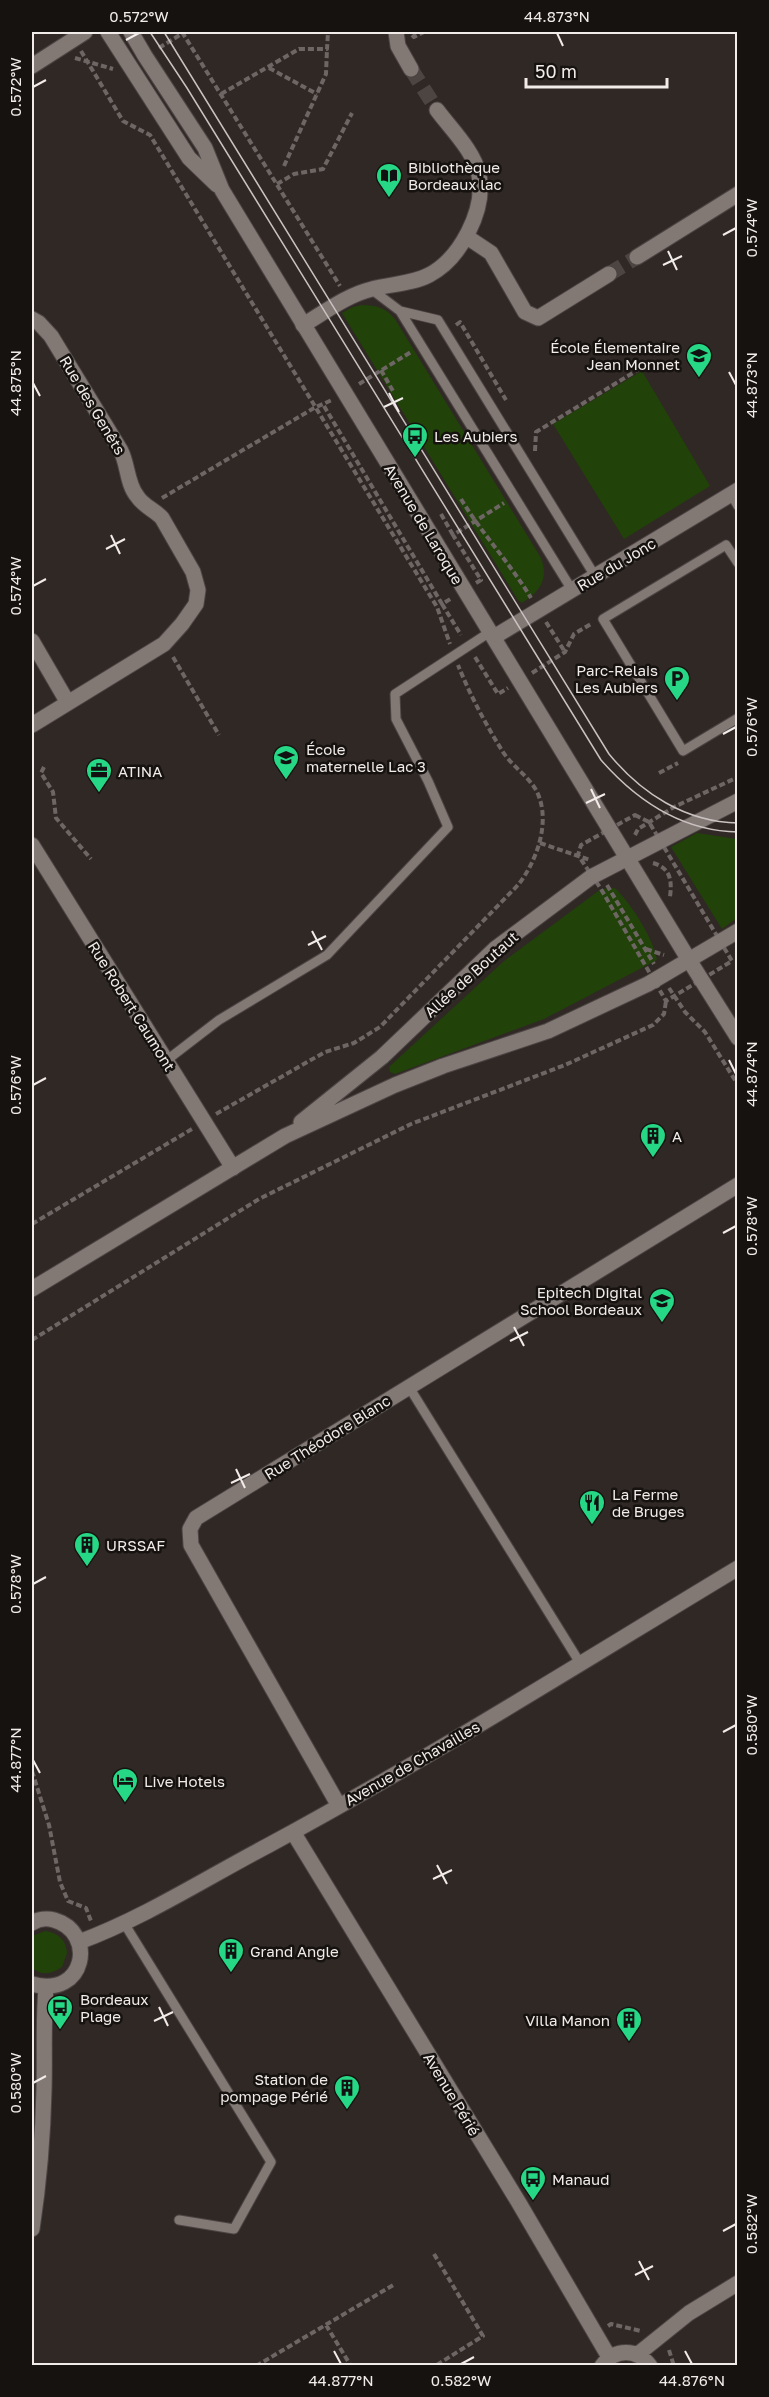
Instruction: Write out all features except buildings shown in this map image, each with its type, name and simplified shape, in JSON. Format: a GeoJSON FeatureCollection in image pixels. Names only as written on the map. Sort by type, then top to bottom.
{"type":"FeatureCollection","features":[{"type":"Feature","properties":{"kind":"street","name":"Avenue de Laroque"},"geometry":{"type":"LineString","coordinates":[[108,32],[189,158],[222,190]]}},
{"type":"Feature","properties":{"kind":"street","name":"Avenue de Laroque"},"geometry":{"type":"LineString","coordinates":[[131,32],[205,148],[222,190],[303,325],[738,1038]]}},
{"type":"Feature","properties":{"kind":"street"},"geometry":{"type":"LineString","coordinates":[[396,32],[398,46],[411,69]]}},
{"type":"Feature","properties":{"kind":"street"},"geometry":{"type":"LineString","coordinates":[[32,66],[81,35]]}},
{"type":"Feature","properties":{"kind":"street"},"geometry":{"type":"LineString","coordinates":[[303,325],[348,298],[371,289],[410,282],[428,276],[450,261],[467,237],[480,196],[479,174],[467,150],[437,110]]}},
{"type":"Feature","properties":{"kind":"street"},"geometry":{"type":"LineString","coordinates":[[637,257],[738,194]]}},
{"type":"Feature","properties":{"kind":"street"},"geometry":{"type":"LineString","coordinates":[[467,237],[491,253],[525,312],[538,318],[609,274]]}},
{"type":"Feature","properties":{"kind":"street","name":"Rue des Genêts"},"geometry":{"type":"LineString","coordinates":[[32,319],[51,336],[121,451],[127,463],[131,488],[142,503],[156,511],[165,522],[193,572],[198,590],[196,604],[165,643],[32,725]]}},
{"type":"Feature","properties":{"kind":"street","name":"Rue du Jonc"},"geometry":{"type":"LineString","coordinates":[[492,635],[735,497]]}},
{"type":"Feature","properties":{"kind":"street"},"geometry":{"type":"LineString","coordinates":[[32,641],[68,703]]}},
{"type":"Feature","properties":{"kind":"street","name":"Allée de Boutaut"},"geometry":{"type":"LineString","coordinates":[[285,1136],[382,1057],[496,948],[599,872],[738,801]]}},
{"type":"Feature","properties":{"kind":"street","name":"Rue Robert Caumont"},"geometry":{"type":"LineString","coordinates":[[32,845],[232,1167]]}},
{"type":"Feature","properties":{"kind":"street","name":"Allée de Boutaut"},"geometry":{"type":"LineString","coordinates":[[32,1289],[285,1136],[405,1081],[548,1031],[648,984],[738,931]]}},
{"type":"Feature","properties":{"kind":"street","name":"Rue Théodore Blanc"},"geometry":{"type":"LineString","coordinates":[[339,1806],[191,1545],[190,1530],[196,1518],[738,1185]]}},
{"type":"Feature","properties":{"kind":"street","name":"Avenue de Chavailles"},"geometry":{"type":"LineString","coordinates":[[79,1942],[124,1923],[339,1806],[738,1568]]}},
{"type":"Feature","properties":{"kind":"street","name":"Avenue Périé"},"geometry":{"type":"LineString","coordinates":[[293,1832],[522,2208],[606,2361]]}},
{"type":"Feature","properties":{"kind":"street"},"geometry":{"type":"LineString","coordinates":[[32,2229],[42,2130],[43,2031],[39,1986],[62,1984],[75,1974],[81,1958],[79,1942],[72,1930],[61,1922],[33,1918]]}},
{"type":"Feature","properties":{"kind":"street"},"geometry":{"type":"LineString","coordinates":[[638,2354],[689,2313],[738,2283]]}},
{"type":"Feature","properties":{"kind":"street"},"geometry":{"type":"LineString","coordinates":[[606,2361],[623,2352],[638,2354],[650,2366]]}},
{"type":"Feature","properties":{"kind":"lane"},"geometry":{"type":"LineString","coordinates":[[371,289],[400,310],[438,320],[595,576]]}},
{"type":"Feature","properties":{"kind":"lane"},"geometry":{"type":"LineString","coordinates":[[400,310],[572,590]]}},
{"type":"Feature","properties":{"kind":"lane"},"geometry":{"type":"LineString","coordinates":[[738,563],[726,545],[603,620],[683,751],[738,718]]}},
{"type":"Feature","properties":{"kind":"lane"},"geometry":{"type":"LineString","coordinates":[[166,1060],[219,1020],[327,955],[448,826],[396,719],[395,694],[454,656],[492,635]]}},
{"type":"Feature","properties":{"kind":"lane"},"geometry":{"type":"LineString","coordinates":[[409,1386],[580,1664]]}},
{"type":"Feature","properties":{"kind":"lane"},"geometry":{"type":"LineString","coordinates":[[124,1923],[271,2162],[234,2229],[179,2220]]}},
{"type":"Feature","properties":{"kind":"path"},"geometry":{"type":"LineString","coordinates":[[182,32],[348,298]]}},
{"type":"Feature","properties":{"kind":"path"},"geometry":{"type":"LineString","coordinates":[[284,166],[327,74],[328,32]]}},
{"type":"Feature","properties":{"kind":"path"},"geometry":{"type":"LineString","coordinates":[[411,32],[414,37],[424,32]]}},
{"type":"Feature","properties":{"kind":"path"},"geometry":{"type":"LineString","coordinates":[[32,1224],[203,1121],[325,1052],[354,1043],[380,1027],[518,885],[535,860],[543,828],[540,802],[536,791],[503,752],[478,707],[454,656],[436,607],[150,135],[123,121],[81,51],[81,35]]}},
{"type":"Feature","properties":{"kind":"path"},"geometry":{"type":"LineString","coordinates":[[221,94],[299,49],[327,49]]}},
{"type":"Feature","properties":{"kind":"path"},"geometry":{"type":"LineString","coordinates":[[268,68],[317,94]]}},
{"type":"Feature","properties":{"kind":"path"},"geometry":{"type":"LineString","coordinates":[[277,184],[294,174],[322,169],[352,113]]}},
{"type":"Feature","properties":{"kind":"path"},"geometry":{"type":"LineString","coordinates":[[445,332],[460,322]]}},
{"type":"Feature","properties":{"kind":"path"},"geometry":{"type":"LineString","coordinates":[[148,507],[314,408],[324,406],[422,346]]}},
{"type":"Feature","properties":{"kind":"path"},"geometry":{"type":"LineString","coordinates":[[536,451],[536,432],[641,368],[660,367]]}},
{"type":"Feature","properties":{"kind":"path"},"geometry":{"type":"LineString","coordinates":[[381,370],[393,390]]}},
{"type":"Feature","properties":{"kind":"path"},"geometry":{"type":"LineString","coordinates":[[460,499],[521,581],[565,652],[574,634],[594,622],[603,620]]}},
{"type":"Feature","properties":{"kind":"path"},"geometry":{"type":"LineString","coordinates":[[441,514],[453,535]]}},
{"type":"Feature","properties":{"kind":"path"},"geometry":{"type":"LineString","coordinates":[[165,643],[219,735]]}},
{"type":"Feature","properties":{"kind":"path"},"geometry":{"type":"LineString","coordinates":[[659,773],[679,762],[683,751]]}},
{"type":"Feature","properties":{"kind":"path"},"geometry":{"type":"LineString","coordinates":[[44,767],[41,773],[52,792],[56,818],[91,859]]}},
{"type":"Feature","properties":{"kind":"path"},"geometry":{"type":"LineString","coordinates":[[540,843],[593,862],[645,949]]}},
{"type":"Feature","properties":{"kind":"path"},"geometry":{"type":"LineString","coordinates":[[674,996],[705,1032],[738,1085]]}},
{"type":"Feature","properties":{"kind":"path"},"geometry":{"type":"LineString","coordinates":[[32,1340],[259,1199],[411,1124],[565,1065],[653,1025],[664,1014],[666,1000]]}},
{"type":"Feature","properties":{"kind":"path"},"geometry":{"type":"LineString","coordinates":[[32,1771],[49,1825],[60,1882],[68,1901],[86,1908],[92,1922]]}},
{"type":"Feature","properties":{"kind":"path"},"geometry":{"type":"LineString","coordinates":[[434,2254],[483,2336],[435,2366]]}},
{"type":"Feature","properties":{"kind":"path"},"geometry":{"type":"LineString","coordinates":[[256,2366],[395,2284]]}},
{"type":"Feature","properties":{"kind":"path"},"geometry":{"type":"LineString","coordinates":[[611,2324],[640,2330]]}},
{"type":"Feature","properties":{"kind":"path"},"geometry":{"type":"LineString","coordinates":[[326,2325],[351,2366]]}},
{"type":"Feature","properties":{"kind":"path"},"geometry":{"type":"LineString","coordinates":[[671,2351],[674,2366]]}},
{"type":"Feature","properties":{"kind":"green space"},"geometry":{"type":"Polygon","coordinates":[[[362,305],[381,308],[395,319],[541,558],[544,572],[541,584],[534,594],[522,603],[518,600],[342,313],[362,305]]]}},
{"type":"Feature","properties":{"kind":"green space"},"geometry":{"type":"Polygon","coordinates":[[[642,371],[710,486],[624,539],[553,424],[642,371]]]}},
{"type":"Feature","properties":{"kind":"green space"},"geometry":{"type":"Polygon","coordinates":[[[697,833],[737,839],[737,918],[722,929],[671,847],[697,833]]]}},
{"type":"Feature","properties":{"kind":"green space"},"geometry":{"type":"Polygon","coordinates":[[[615,888],[640,921],[657,960],[544,1019],[395,1074],[390,1072],[389,1067],[504,961],[601,889],[615,888]]]}},
{"type":"Feature","properties":{"kind":"green space"},"geometry":{"type":"Polygon","coordinates":[[[45,1931],[61,1938],[67,1953],[62,1967],[47,1973],[32,1968],[32,1936],[45,1931]]]}},
{"type":"Feature","properties":{"kind":"tunnel"},"geometry":{"type":"LineString","coordinates":[[411,69],[437,110]]}},
{"type":"Feature","properties":{"kind":"tunnel"},"geometry":{"type":"LineString","coordinates":[[609,274],[637,257]]}},
{"type":"Feature","properties":{"kind":"tram line"},"geometry":{"type":"LineString","coordinates":[[32,34],[36,32]]}},
{"type":"Feature","properties":{"kind":"tram line"},"geometry":{"type":"LineString","coordinates":[[150,32],[187,88],[601,760],[645,801],[679,820],[717,830],[738,832]]}},
{"type":"Feature","properties":{"kind":"tram line"},"geometry":{"type":"LineString","coordinates":[[164,32],[609,754],[635,781],[666,803],[700,817],[738,823]]}},
{"type":"Feature","properties":{"kind":"place","name":"Bibliothèque Bordeaux lac"},"geometry":{"type":"Point","coordinates":[389,199]}},
{"type":"Feature","properties":{"kind":"place","name":"École Élementaire Jean Monnet"},"geometry":{"type":"Point","coordinates":[699,379]}},
{"type":"Feature","properties":{"kind":"place","name":"Les Aubiers"},"geometry":{"type":"Point","coordinates":[415,459]}},
{"type":"Feature","properties":{"kind":"place","name":"Parc-Relais Les Aubiers"},"geometry":{"type":"Point","coordinates":[677,702]}},
{"type":"Feature","properties":{"kind":"place","name":"École maternelle Lac 3"},"geometry":{"type":"Point","coordinates":[286,781]}},
{"type":"Feature","properties":{"kind":"place","name":"ATINA"},"geometry":{"type":"Point","coordinates":[99,794]}},
{"type":"Feature","properties":{"kind":"place","name":"A"},"geometry":{"type":"Point","coordinates":[653,1159]}},
{"type":"Feature","properties":{"kind":"place","name":"Epitech Digital School Bordeaux"},"geometry":{"type":"Point","coordinates":[662,1324]}},
{"type":"Feature","properties":{"kind":"place","name":"La Ferme de Bruges"},"geometry":{"type":"Point","coordinates":[592,1526]}},
{"type":"Feature","properties":{"kind":"place","name":"URSSAF"},"geometry":{"type":"Point","coordinates":[87,1568]}},
{"type":"Feature","properties":{"kind":"place","name":"Live Hotels"},"geometry":{"type":"Point","coordinates":[125,1804]}},
{"type":"Feature","properties":{"kind":"place","name":"Grand Angle"},"geometry":{"type":"Point","coordinates":[231,1974]}},
{"type":"Feature","properties":{"kind":"place","name":"Bordeaux Plage"},"geometry":{"type":"Point","coordinates":[60,2031]}},
{"type":"Feature","properties":{"kind":"place","name":"Villa Manon"},"geometry":{"type":"Point","coordinates":[629,2043]}},
{"type":"Feature","properties":{"kind":"place","name":"Station de pompage Périé"},"geometry":{"type":"Point","coordinates":[347,2111]}},
{"type":"Feature","properties":{"kind":"place","name":"Manaud"},"geometry":{"type":"Point","coordinates":[533,2202]}}]}
